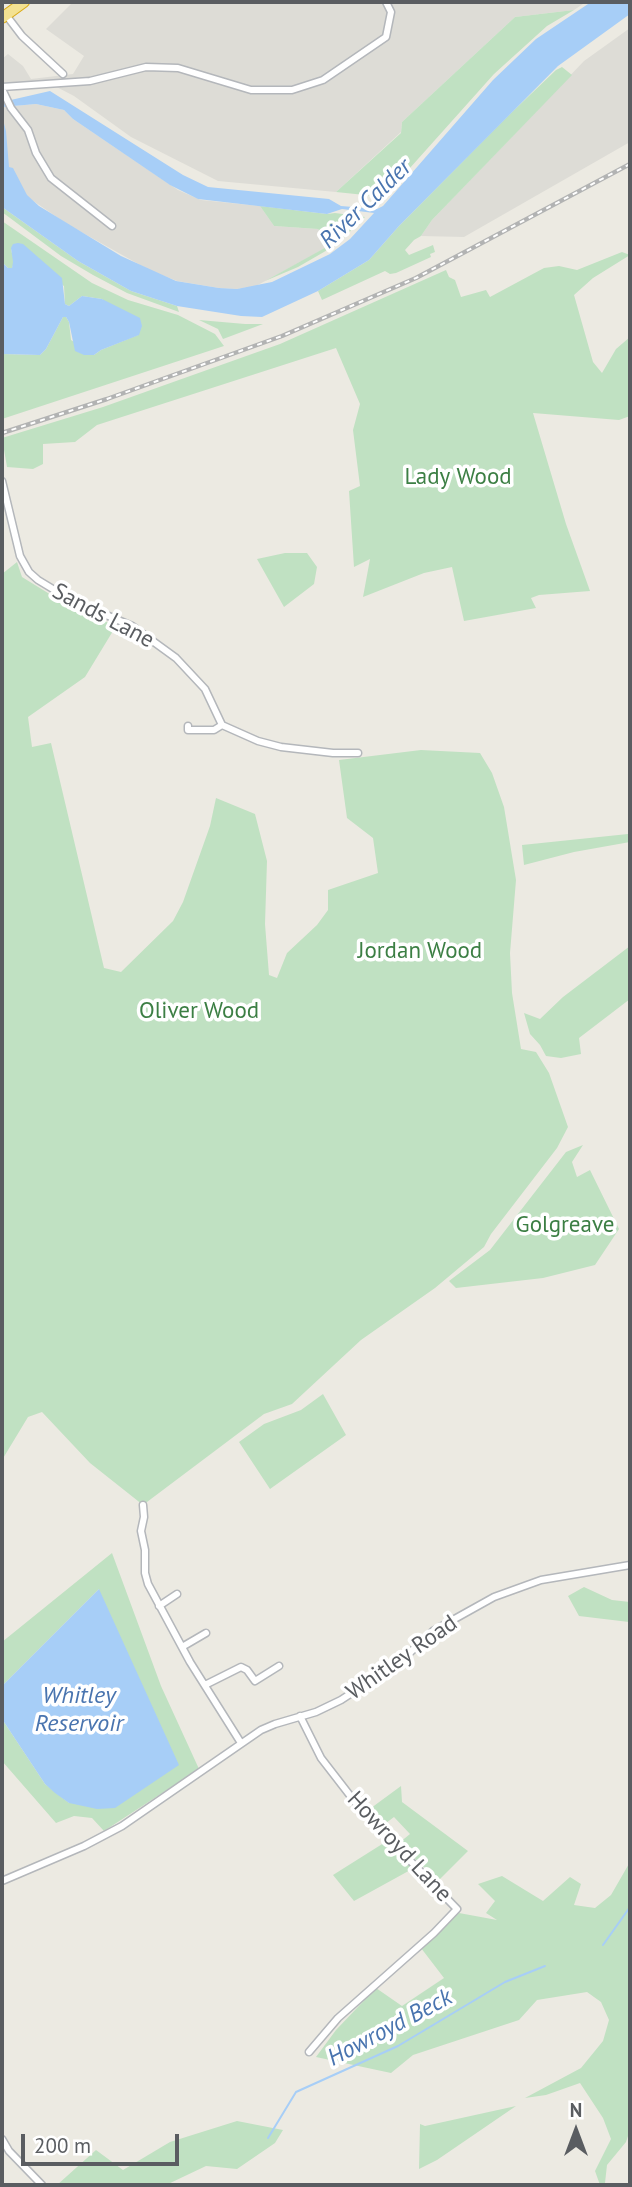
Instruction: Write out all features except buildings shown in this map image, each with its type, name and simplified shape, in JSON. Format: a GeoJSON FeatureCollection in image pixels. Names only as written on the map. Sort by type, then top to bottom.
{"type":"FeatureCollection","features":[{"type":"Feature","properties":{"kind":"highway"},"geometry":{"type":"LineString","coordinates":[[4,17],[24,2]]}},
{"type":"Feature","properties":{"kind":"street"},"geometry":{"type":"LineString","coordinates":[[112,226],[51,178],[27,130],[5,98],[2,88],[90,81],[146,67],[178,68],[251,90],[292,90],[323,80],[386,37],[391,12],[386,2]]}},
{"type":"Feature","properties":{"kind":"street"},"geometry":{"type":"LineString","coordinates":[[4,17],[63,74]]}},
{"type":"Feature","properties":{"kind":"street","name":"Sands Lane"},"geometry":{"type":"LineString","coordinates":[[2,481],[20,556],[29,572],[71,600],[132,626],[176,658],[205,689],[222,725]]}},
{"type":"Feature","properties":{"kind":"street"},"geometry":{"type":"LineString","coordinates":[[188,726],[188,730],[214,730],[222,725],[258,741],[281,747],[334,754],[358,753]]}},
{"type":"Feature","properties":{"kind":"street"},"geometry":{"type":"LineString","coordinates":[[143,1504],[141,1531],[148,1584],[182,1647],[241,1742]]}},
{"type":"Feature","properties":{"kind":"street","name":"Whitley Road"},"geometry":{"type":"LineString","coordinates":[[2,1881],[84,1846],[122,1826],[241,1742],[275,1724],[332,1704],[366,1685],[402,1660],[433,1632],[494,1597],[541,1580],[630,1565]]}},
{"type":"Feature","properties":{"kind":"street"},"geometry":{"type":"LineString","coordinates":[[159,1606],[177,1594]]}},
{"type":"Feature","properties":{"kind":"street"},"geometry":{"type":"LineString","coordinates":[[182,1647],[206,1633]]}},
{"type":"Feature","properties":{"kind":"street"},"geometry":{"type":"LineString","coordinates":[[205,1685],[241,1667],[247,1670],[255,1681],[279,1666]]}},
{"type":"Feature","properties":{"kind":"street","name":"Howroyd Lane"},"geometry":{"type":"LineString","coordinates":[[300,1716],[321,1758],[362,1811],[457,1909],[434,1933],[338,2018],[309,2052]]}},
{"type":"Feature","properties":{"kind":"street"},"geometry":{"type":"LineString","coordinates":[[2,2139],[9,2151],[42,2185]]}},
{"type":"Feature","properties":{"kind":"shaded area"},"geometry":{"type":"Polygon","coordinates":[[[73,2],[586,2],[574,10],[515,17],[402,122],[401,132],[336,192],[218,181],[131,137],[74,96],[47,82],[2,83],[2,59],[8,54],[23,66],[31,79],[73,74],[84,56],[46,29],[73,2]]]}},
{"type":"Feature","properties":{"kind":"shaded area"},"geometry":{"type":"Polygon","coordinates":[[[630,28],[630,142],[464,237],[421,236],[432,220],[584,61],[630,28]]]}},
{"type":"Feature","properties":{"kind":"shaded area"},"geometry":{"type":"Polygon","coordinates":[[[36,104],[64,110],[73,119],[178,190],[201,200],[260,206],[274,226],[318,229],[333,244],[256,286],[237,289],[177,281],[149,270],[67,224],[26,196],[8,167],[2,107],[36,104]]]}},
{"type":"Feature","properties":{"kind":"green space"},"geometry":{"type":"Polygon","coordinates":[[[574,10],[547,26],[494,74],[384,197],[336,192],[401,133],[402,122],[515,17],[574,10]]]}},
{"type":"Feature","properties":{"kind":"green space"},"geometry":{"type":"Polygon","coordinates":[[[562,67],[572,75],[405,250],[409,255],[433,245],[435,252],[430,254],[431,257],[396,273],[385,271],[322,300],[318,291],[369,260],[508,116],[562,67]]]}},
{"type":"Feature","properties":{"kind":"green space"},"geometry":{"type":"Polygon","coordinates":[[[260,206],[365,217],[336,245],[298,267],[265,281],[332,244],[318,229],[274,226],[260,206]]]}},
{"type":"Feature","properties":{"kind":"green space"},"geometry":{"type":"Polygon","coordinates":[[[2,207],[78,261],[131,291],[177,306],[179,312],[127,293],[93,275],[61,256],[2,212],[2,207]]]}},
{"type":"Feature","properties":{"kind":"green space"},"geometry":{"type":"Polygon","coordinates":[[[2,221],[92,283],[128,300],[178,315],[215,334],[224,346],[2,419],[2,354],[40,355],[63,317],[69,322],[71,340],[94,355],[138,335],[102,299],[82,296],[69,306],[65,304],[64,286],[11,249],[14,262],[12,268],[8,268],[2,262],[2,221]]]}},
{"type":"Feature","properties":{"kind":"green space","name":"Lady Wood"},"geometry":{"type":"Polygon","coordinates":[[[622,252],[630,255],[593,278],[574,295],[593,362],[602,373],[616,349],[630,337],[630,416],[619,420],[533,413],[566,524],[590,591],[539,595],[531,598],[536,608],[464,621],[452,567],[424,573],[363,597],[370,559],[354,567],[349,491],[360,486],[353,430],[360,404],[336,348],[97,425],[75,442],[43,444],[43,464],[33,469],[7,467],[2,438],[103,407],[280,344],[446,270],[449,277],[455,280],[461,297],[486,290],[490,297],[544,268],[559,266],[577,270],[622,252]]]}},
{"type":"Feature","properties":{"kind":"green space"},"geometry":{"type":"Polygon","coordinates":[[[199,320],[263,324],[223,339],[218,329],[199,320]]]}},
{"type":"Feature","properties":{"kind":"green space"},"geometry":{"type":"Polygon","coordinates":[[[285,553],[307,553],[317,567],[314,584],[284,607],[257,559],[285,553]]]}},
{"type":"Feature","properties":{"kind":"green space"},"geometry":{"type":"Polygon","coordinates":[[[17,562],[22,577],[69,606],[116,626],[85,677],[28,717],[32,747],[51,743],[104,968],[121,972],[173,921],[183,902],[210,826],[216,798],[255,814],[267,861],[265,924],[269,975],[277,978],[287,953],[317,925],[328,910],[328,890],[378,873],[373,838],[347,818],[339,760],[421,750],[480,753],[492,773],[504,807],[516,880],[510,953],[512,993],[521,1049],[536,1052],[549,1073],[568,1127],[557,1148],[484,1247],[435,1288],[361,1340],[292,1404],[264,1414],[143,1505],[90,1463],[42,1412],[28,1417],[2,1460],[2,574],[17,562]]]}},
{"type":"Feature","properties":{"kind":"green space"},"geometry":{"type":"Polygon","coordinates":[[[630,827],[630,842],[574,852],[524,865],[522,845],[628,834],[630,827]]]}},
{"type":"Feature","properties":{"kind":"green space"},"geometry":{"type":"Polygon","coordinates":[[[630,946],[630,999],[579,1038],[581,1054],[561,1058],[546,1056],[530,1034],[524,1013],[540,1019],[563,997],[630,946]]]}},
{"type":"Feature","properties":{"kind":"green space","name":"Golgreave"},"geometry":{"type":"Polygon","coordinates":[[[583,1145],[572,1162],[577,1177],[590,1170],[619,1229],[595,1265],[543,1278],[456,1288],[449,1281],[490,1250],[566,1152],[583,1145]]]}},
{"type":"Feature","properties":{"kind":"green space"},"geometry":{"type":"Polygon","coordinates":[[[323,1394],[346,1435],[270,1489],[239,1442],[264,1424],[301,1410],[323,1394]]]}},
{"type":"Feature","properties":{"kind":"green space"},"geometry":{"type":"Polygon","coordinates":[[[112,1553],[161,1686],[199,1769],[104,1831],[92,1818],[74,1816],[56,1823],[2,1761],[2,1719],[45,1784],[69,1803],[99,1589],[2,1686],[2,1642],[112,1553]]]}},
{"type":"Feature","properties":{"kind":"green space"},"geometry":{"type":"Polygon","coordinates":[[[584,1587],[612,1600],[630,1602],[630,1626],[629,1622],[579,1616],[568,1596],[584,1587]]]}},
{"type":"Feature","properties":{"kind":"green space"},"geometry":{"type":"Polygon","coordinates":[[[401,1786],[402,1802],[468,1851],[438,1881],[399,1843],[410,1834],[394,1817],[382,1826],[367,1811],[401,1786]]]}},
{"type":"Feature","properties":{"kind":"green space"},"geometry":{"type":"Polygon","coordinates":[[[387,1841],[414,1868],[354,1901],[333,1875],[387,1841]]]}},
{"type":"Feature","properties":{"kind":"green space"},"geometry":{"type":"Polygon","coordinates":[[[630,1862],[630,2130],[626,2142],[607,2165],[605,2183],[600,2185],[595,2171],[611,2139],[603,2118],[580,2083],[546,2095],[525,2098],[581,2068],[603,2041],[609,2020],[601,2002],[587,1992],[537,2000],[519,2020],[413,2055],[391,2073],[316,2057],[336,2030],[376,1988],[402,2006],[444,1978],[421,1948],[459,1913],[497,1920],[486,1913],[495,1901],[478,1884],[502,1876],[543,1901],[570,1877],[581,1884],[574,1905],[595,1908],[611,1895],[630,1862]]]}},
{"type":"Feature","properties":{"kind":"green space"},"geometry":{"type":"Polygon","coordinates":[[[516,2106],[437,2160],[419,2169],[420,2124],[425,2126],[516,2106]]]}},
{"type":"Feature","properties":{"kind":"green space"},"geometry":{"type":"Polygon","coordinates":[[[237,2121],[283,2130],[275,2143],[237,2169],[206,2166],[166,2185],[57,2185],[96,2150],[123,2170],[170,2142],[237,2121]]]}},
{"type":"Feature","properties":{"kind":"water"},"geometry":{"type":"Polygon","coordinates":[[[591,2],[630,2],[630,14],[558,66],[399,226],[369,260],[318,291],[262,317],[177,306],[131,291],[78,261],[2,207],[2,116],[9,167],[13,168],[27,195],[39,206],[121,256],[176,281],[237,289],[272,282],[330,254],[350,239],[374,213],[342,209],[327,214],[198,199],[170,185],[73,119],[64,110],[36,104],[2,107],[2,102],[50,91],[183,175],[208,187],[329,199],[341,206],[377,209],[383,206],[493,80],[536,39],[591,2]]]}},
{"type":"Feature","properties":{"kind":"water"},"geometry":{"type":"Polygon","coordinates":[[[18,243],[23,244],[62,278],[65,304],[69,306],[82,296],[102,299],[140,318],[142,326],[139,335],[94,355],[84,355],[75,351],[69,322],[63,317],[40,355],[2,354],[2,262],[12,268],[11,248],[18,243]]]}},
{"type":"Feature","properties":{"kind":"water","name":"Whitley Reservoir"},"geometry":{"type":"Polygon","coordinates":[[[99,1589],[179,1765],[115,1808],[97,1809],[69,1803],[45,1784],[2,1719],[2,1686],[99,1589]]]}},
{"type":"Feature","properties":{"kind":"waterway","name":"Howroyd Beck"},"geometry":{"type":"LineString","coordinates":[[603,1945],[630,1907]]}},
{"type":"Feature","properties":{"kind":"waterway","name":"Howroyd Beck"},"geometry":{"type":"LineString","coordinates":[[268,2138],[296,2092],[398,2046],[505,1982],[545,1966]]}},
{"type":"Feature","properties":{"kind":"railway"},"geometry":{"type":"LineString","coordinates":[[2,433],[107,399],[282,336],[416,278],[630,164]]}},
{"type":"Feature","properties":{"kind":"water label","name":"River Calder"},"geometry":{"type":"Point","coordinates":[366,204]}},
{"type":"Feature","properties":{"kind":"park label","name":"Jordan Wood"},"geometry":{"type":"Point","coordinates":[420,951]}},
{"type":"Feature","properties":{"kind":"park label","name":"Oliver Wood"},"geometry":{"type":"Point","coordinates":[199,1011]}}]}
